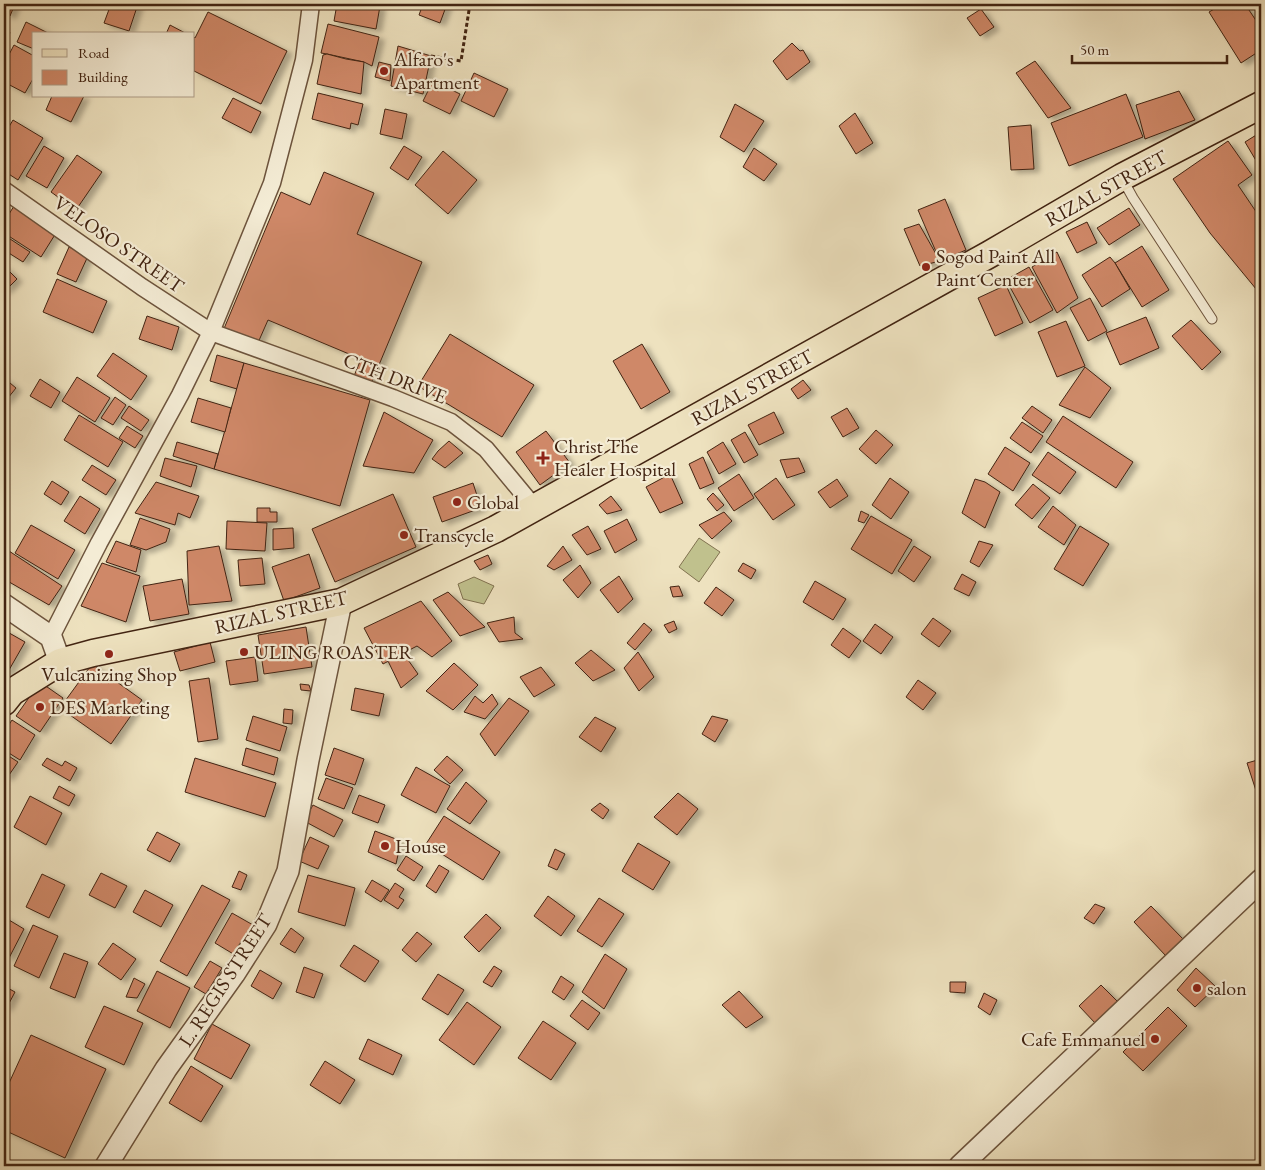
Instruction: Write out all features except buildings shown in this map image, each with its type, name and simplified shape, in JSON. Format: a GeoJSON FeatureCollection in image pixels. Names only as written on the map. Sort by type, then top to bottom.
{"type":"FeatureCollection","features":[{"type":"Feature","properties":{"kind":"main road","name":"RIZAL STREET"},"geometry":{"type":"LineString","coordinates":[[4,702],[12,692],[60,662],[93,653],[341,602],[496,529],[981,259],[1122,177],[1261,105]]}},
{"type":"Feature","properties":{"kind":"street"},"geometry":{"type":"LineString","coordinates":[[52,637],[99,543],[180,395],[211,332],[272,184],[304,60],[311,4]]}},
{"type":"Feature","properties":{"kind":"street","name":"VELOSO STREET"},"geometry":{"type":"LineString","coordinates":[[4,190],[142,287],[211,332]]}},
{"type":"Feature","properties":{"kind":"street","name":"CTH DRIVE"},"geometry":{"type":"LineString","coordinates":[[211,332],[394,398],[451,422],[486,449],[535,508]]}},
{"type":"Feature","properties":{"kind":"street","name":"L. REGIS STREET"},"geometry":{"type":"LineString","coordinates":[[106,1166],[166,1069],[234,974],[270,915],[288,871],[308,760],[341,602]]}},
{"type":"Feature","properties":{"kind":"street"},"geometry":{"type":"LineString","coordinates":[[4,605],[52,637],[60,662]]}},
{"type":"Feature","properties":{"kind":"street"},"geometry":{"type":"LineString","coordinates":[[960,1166],[1261,880]]}},
{"type":"Feature","properties":{"kind":"lane"},"geometry":{"type":"LineString","coordinates":[[1122,177],[1133,198],[1212,319]]}},
{"type":"Feature","properties":{"kind":"path"},"geometry":{"type":"LineString","coordinates":[[431,56],[461,61],[470,4]]}},
{"type":"Feature","properties":{"kind":"path"},"geometry":{"type":"LineString","coordinates":[[4,47],[9,32]]}},
{"type":"Feature","properties":{"kind":"green space"},"geometry":{"type":"Polygon","coordinates":[[[699,538],[720,552],[699,582],[679,567],[699,538]]]}},
{"type":"Feature","properties":{"kind":"green space"},"geometry":{"type":"Polygon","coordinates":[[[474,577],[494,586],[484,604],[463,599],[458,584],[474,577]]]}},
{"type":"Feature","properties":{"kind":"place","name":"Alfaro's Apartment"},"geometry":{"type":"Point","coordinates":[384,71]}},
{"type":"Feature","properties":{"kind":"place","name":"Sogod Paint All Paint Center"},"geometry":{"type":"Point","coordinates":[926,267]}},
{"type":"Feature","properties":{"kind":"place","name":"Christ The Healer Hospital"},"geometry":{"type":"Point","coordinates":[543,458]}},
{"type":"Feature","properties":{"kind":"place","name":"Global"},"geometry":{"type":"Point","coordinates":[457,502]}},
{"type":"Feature","properties":{"kind":"place","name":"Transcycle"},"geometry":{"type":"Point","coordinates":[404,535]}},
{"type":"Feature","properties":{"kind":"place","name":"ULING ROASTER"},"geometry":{"type":"Point","coordinates":[244,652]}},
{"type":"Feature","properties":{"kind":"place","name":"Vulcanizing Shop"},"geometry":{"type":"Point","coordinates":[109,654]}},
{"type":"Feature","properties":{"kind":"place","name":"DES Marketing"},"geometry":{"type":"Point","coordinates":[40,707]}},
{"type":"Feature","properties":{"kind":"place","name":"House"},"geometry":{"type":"Point","coordinates":[385,846]}},
{"type":"Feature","properties":{"kind":"place","name":"salon"},"geometry":{"type":"Point","coordinates":[1197,988]}},
{"type":"Feature","properties":{"kind":"place","name":"Cafe Emmanuel"},"geometry":{"type":"Point","coordinates":[1155,1039]}}]}
